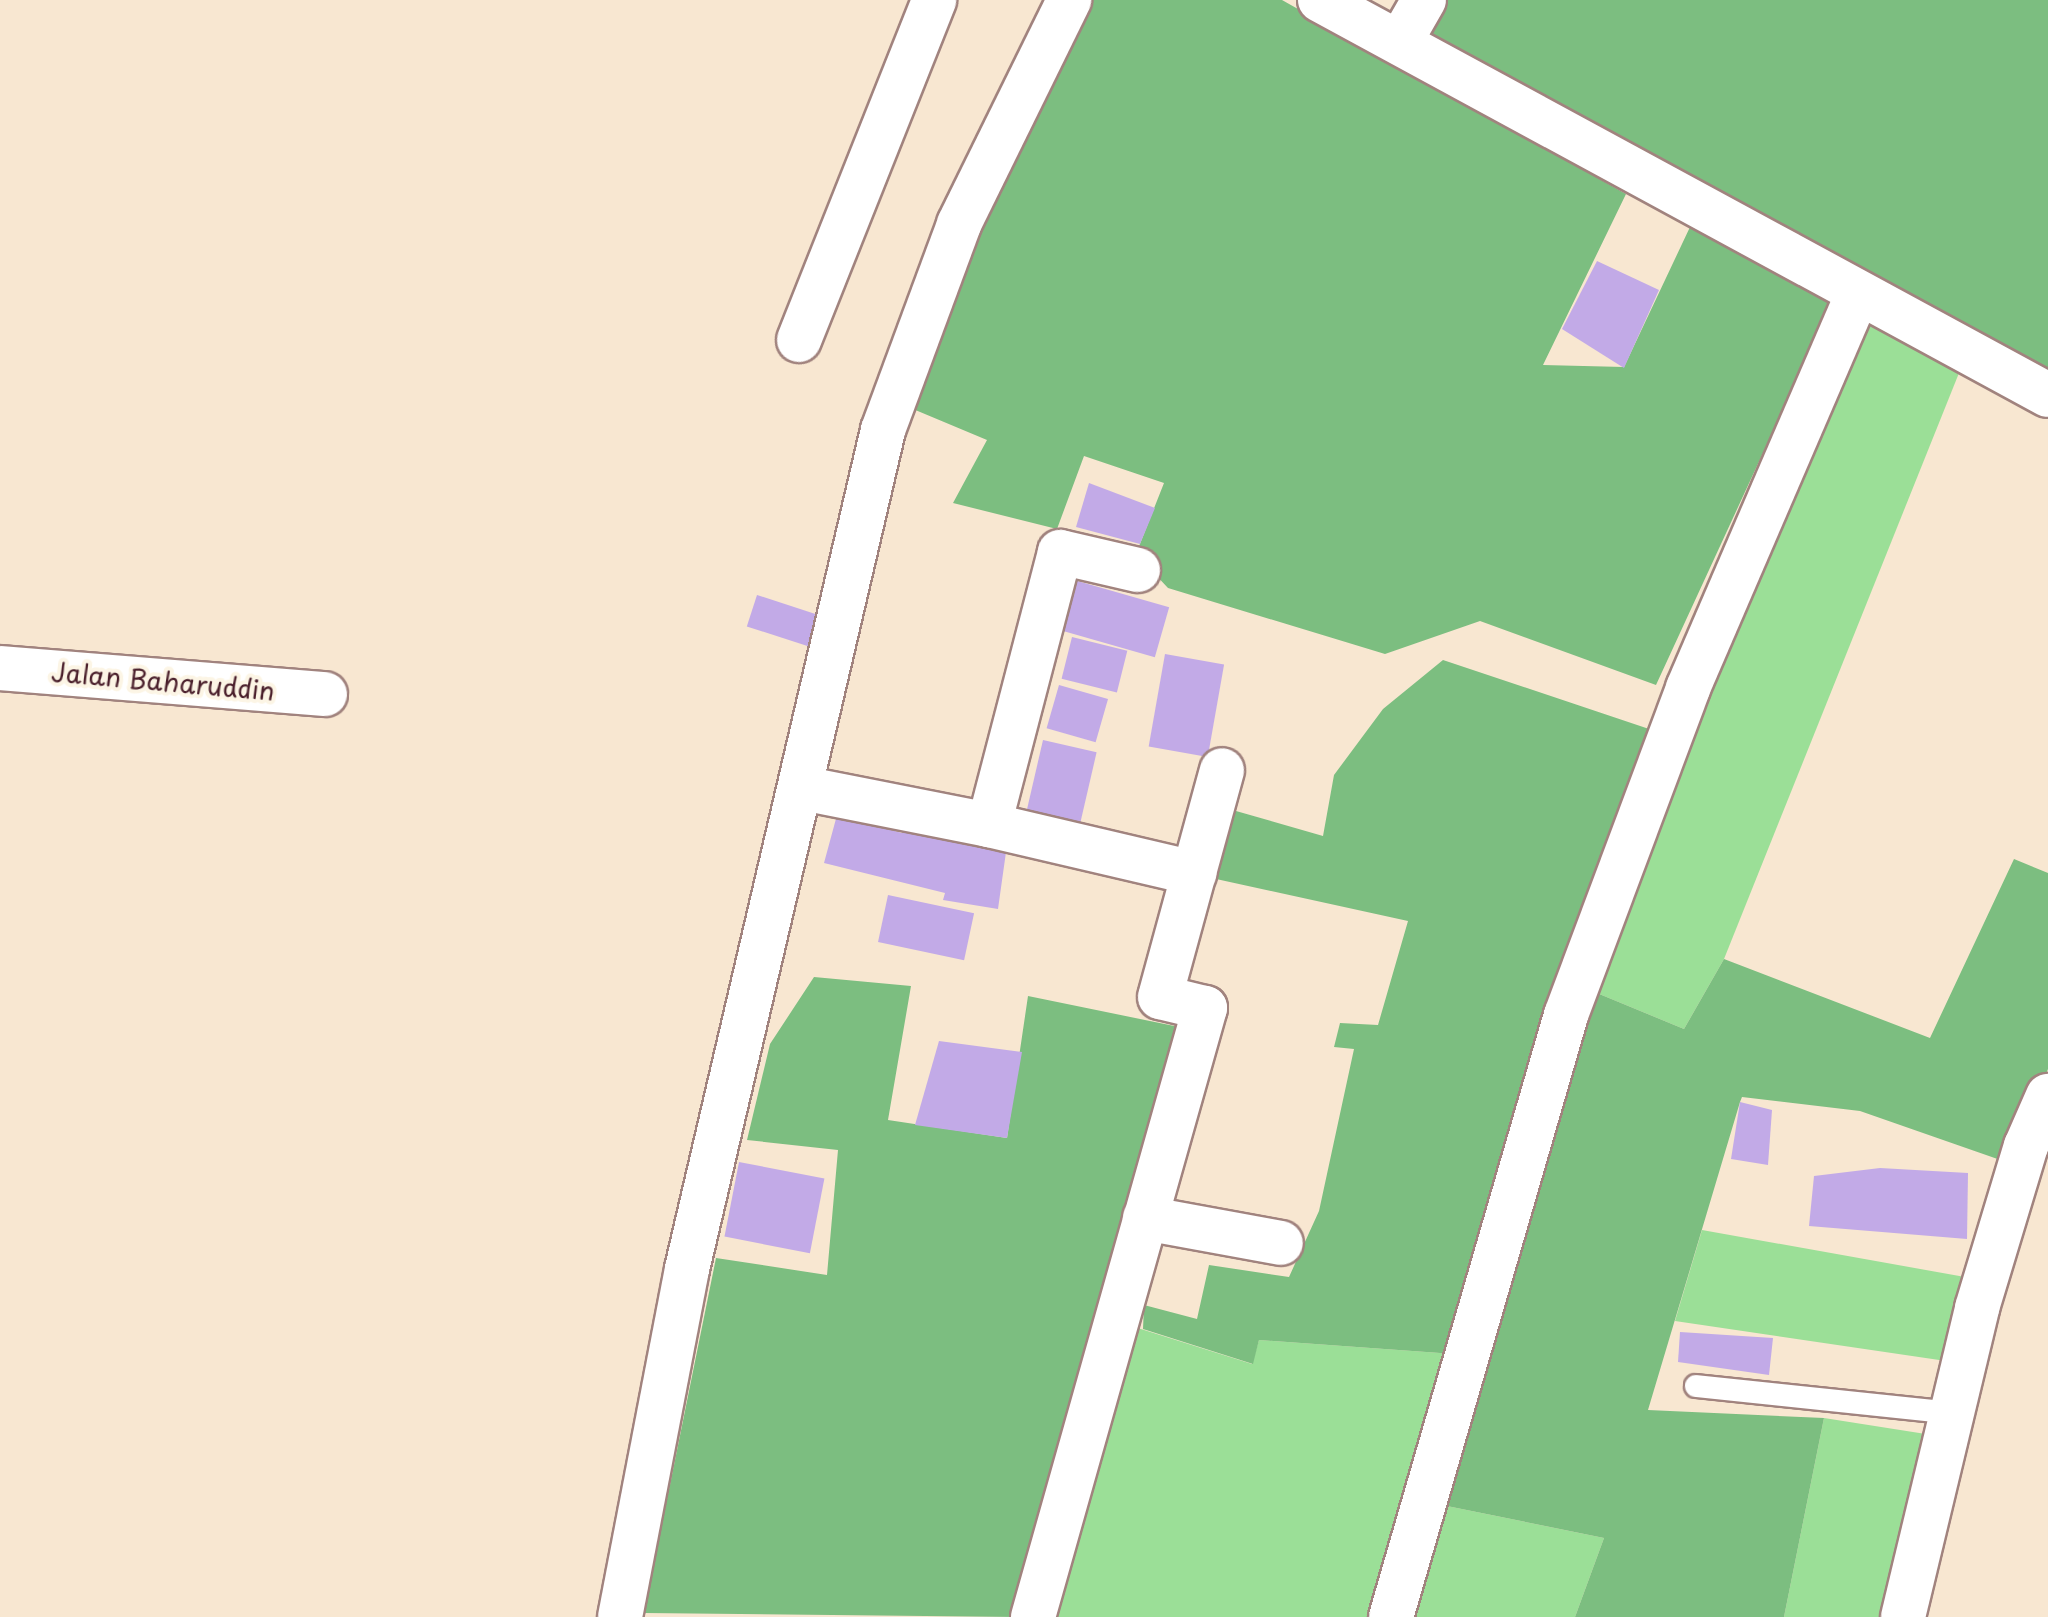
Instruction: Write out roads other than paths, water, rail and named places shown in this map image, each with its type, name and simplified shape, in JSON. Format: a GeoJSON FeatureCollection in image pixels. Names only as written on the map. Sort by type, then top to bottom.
{"type":"FeatureCollection","features":[{"type":"Feature","properties":{"kind":"street"},"geometry":{"type":"LineString","coordinates":[[799,340],[934,0]]}},
{"type":"Feature","properties":{"kind":"street"},"geometry":{"type":"LineString","coordinates":[[620,1617],[687,1269],[802,788],[883,430],[959,224],[1069,0]]}},
{"type":"Feature","properties":{"kind":"street"},"geometry":{"type":"LineString","coordinates":[[1320,0],[1401,40],[2048,395]]}},
{"type":"Feature","properties":{"kind":"street"},"geometry":{"type":"LineString","coordinates":[[1401,40],[1424,0]]}},
{"type":"Feature","properties":{"kind":"street"},"geometry":{"type":"LineString","coordinates":[[1391,1617],[1566,1015],[1688,688],[1858,293]]}},
{"type":"Feature","properties":{"kind":"street"},"geometry":{"type":"LineString","coordinates":[[989,825],[1060,552],[1138,570]]}},
{"type":"Feature","properties":{"kind":"street","name":"Jalan Baharuddin"},"geometry":{"type":"LineString","coordinates":[[0,668],[325,694]]}},
{"type":"Feature","properties":{"kind":"street"},"geometry":{"type":"LineString","coordinates":[[1033,1617],[1205,1008],[1160,997],[1222,770]]}},
{"type":"Feature","properties":{"kind":"street"},"geometry":{"type":"LineString","coordinates":[[802,788],[989,825],[1194,873]]}},
{"type":"Feature","properties":{"kind":"street"},"geometry":{"type":"LineString","coordinates":[[1903,1617],[1951,1413],[2026,1146],[2048,1096]]}},
{"type":"Feature","properties":{"kind":"street"},"geometry":{"type":"LineString","coordinates":[[1145,1218],[1281,1243]]}},
{"type":"Feature","properties":{"kind":"lane"},"geometry":{"type":"LineString","coordinates":[[1696,1386],[1951,1413]]}}]}
